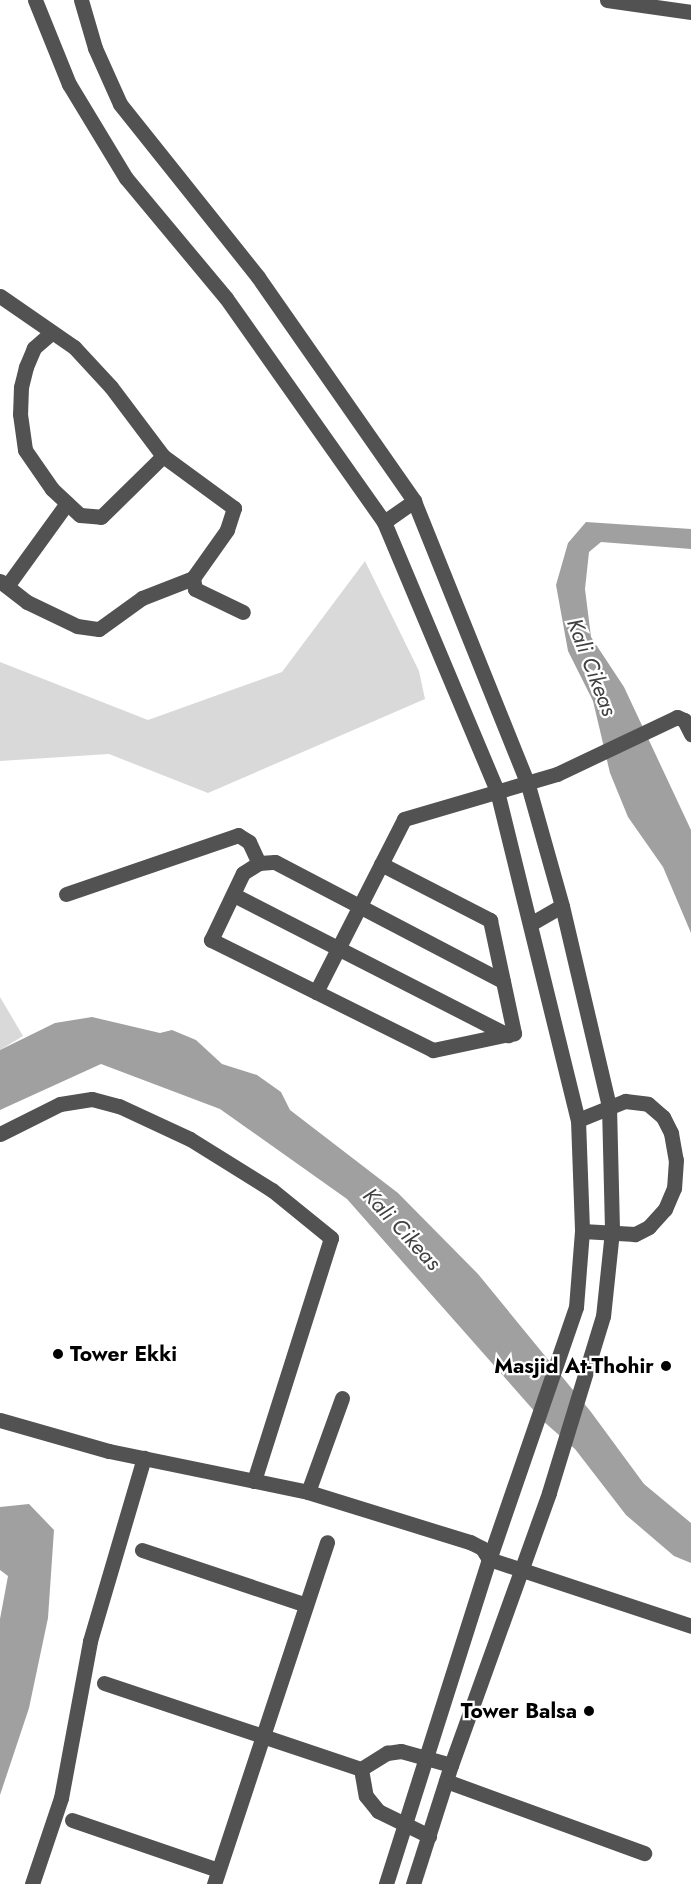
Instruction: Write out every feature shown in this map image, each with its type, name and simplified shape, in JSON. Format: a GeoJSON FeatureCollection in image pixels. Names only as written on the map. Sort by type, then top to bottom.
{"type":"FeatureCollection","features":[{"type":"Feature","properties":{"kind":"street"},"geometry":{"type":"LineString","coordinates":[[35,0],[69,84],[126,178],[226,298],[384,522],[497,791],[532,923],[578,1120],[582,1231],[576,1307],[489,1559],[386,1884]]}},
{"type":"Feature","properties":{"kind":"street"},"geometry":{"type":"LineString","coordinates":[[81,0],[95,48],[120,104],[258,277],[414,501],[528,784],[562,906],[609,1106],[612,1232],[603,1316],[585,1382],[549,1493],[451,1765],[413,1884]]}},
{"type":"Feature","properties":{"kind":"street"},"geometry":{"type":"LineString","coordinates":[[607,0],[691,12]]}},
{"type":"Feature","properties":{"kind":"street"},"geometry":{"type":"LineString","coordinates":[[0,296],[74,347],[95,369],[163,456],[234,508],[227,530],[193,578],[142,598],[99,629],[77,626],[27,602],[3,584],[67,503]]}},
{"type":"Feature","properties":{"kind":"street"},"geometry":{"type":"LineString","coordinates":[[51,333],[34,348],[21,387],[20,414],[25,450],[40,474],[80,515],[101,517],[163,456]]}},
{"type":"Feature","properties":{"kind":"street"},"geometry":{"type":"LineString","coordinates":[[384,522],[414,501]]}},
{"type":"Feature","properties":{"kind":"street"},"geometry":{"type":"LineString","coordinates":[[193,578],[195,589],[243,612]]}},
{"type":"Feature","properties":{"kind":"street"},"geometry":{"type":"LineString","coordinates":[[316,992],[404,819],[557,774],[656,725],[681,717],[691,734]]}},
{"type":"Feature","properties":{"kind":"street"},"geometry":{"type":"LineString","coordinates":[[66,894],[238,835],[249,842],[259,862]]}},
{"type":"Feature","properties":{"kind":"street"},"geometry":{"type":"LineString","coordinates":[[381,864],[490,920],[503,981],[514,1034],[433,1050],[211,939],[243,873],[259,862],[275,862],[503,981]]}},
{"type":"Feature","properties":{"kind":"street"},"geometry":{"type":"LineString","coordinates":[[234,895],[508,1035]]}},
{"type":"Feature","properties":{"kind":"street"},"geometry":{"type":"LineString","coordinates":[[532,923],[562,906]]}},
{"type":"Feature","properties":{"kind":"street"},"geometry":{"type":"LineString","coordinates":[[0,1134],[60,1104],[92,1099],[119,1106],[190,1139],[272,1190],[331,1238],[254,1481]]}},
{"type":"Feature","properties":{"kind":"street"},"geometry":{"type":"LineString","coordinates":[[578,1120],[625,1101],[648,1104],[663,1117],[671,1133],[676,1160],[674,1188],[665,1209],[649,1227],[635,1234],[582,1231]]}},
{"type":"Feature","properties":{"kind":"street"},"geometry":{"type":"LineString","coordinates":[[308,1492],[342,1398]]}},
{"type":"Feature","properties":{"kind":"street"},"geometry":{"type":"LineString","coordinates":[[0,1420],[144,1458],[308,1492],[470,1542],[482,1548],[489,1559],[691,1626]]}},
{"type":"Feature","properties":{"kind":"street"},"geometry":{"type":"LineString","coordinates":[[32,1884],[61,1798],[90,1641],[144,1458]]}},
{"type":"Feature","properties":{"kind":"street"},"geometry":{"type":"LineString","coordinates":[[72,1820],[216,1877],[327,1542]]}},
{"type":"Feature","properties":{"kind":"street"},"geometry":{"type":"LineString","coordinates":[[142,1550],[306,1605]]}},
{"type":"Feature","properties":{"kind":"street"},"geometry":{"type":"LineString","coordinates":[[104,1683],[361,1769]]}},
{"type":"Feature","properties":{"kind":"street"},"geometry":{"type":"LineString","coordinates":[[361,1769],[387,1753],[411,1751],[451,1765]]}},
{"type":"Feature","properties":{"kind":"street"},"geometry":{"type":"LineString","coordinates":[[361,1769],[366,1796],[378,1811],[429,1836]]}},
{"type":"Feature","properties":{"kind":"street"},"geometry":{"type":"LineString","coordinates":[[446,1781],[644,1853]]}},
{"type":"Feature","properties":{"kind":"shaded area"},"geometry":{"type":"Polygon","coordinates":[[[365,561],[419,671],[425,699],[208,793],[109,754],[0,761],[0,662],[148,720],[282,672],[365,561]]]}},
{"type":"Feature","properties":{"kind":"shaded area"},"geometry":{"type":"Polygon","coordinates":[[[0,997],[23,1036],[0,1050],[0,997]]]}},
{"type":"Feature","properties":{"kind":"water"},"geometry":{"type":"Polygon","coordinates":[[[586,522],[691,529],[691,549],[601,542],[589,552],[585,589],[591,637],[624,687],[691,830],[691,933],[663,867],[628,817],[610,773],[593,701],[568,651],[556,585],[568,543],[586,522]]]}},
{"type":"Feature","properties":{"kind":"water","name":"Kali Cikeas"},"geometry":{"type":"Polygon","coordinates":[[[92,1017],[160,1033],[172,1030],[196,1040],[222,1064],[257,1075],[281,1092],[290,1110],[398,1193],[478,1274],[591,1412],[644,1484],[691,1523],[691,1563],[674,1556],[626,1515],[575,1449],[543,1421],[347,1199],[220,1109],[101,1064],[0,1110],[0,1050],[55,1023],[92,1017]]]}},
{"type":"Feature","properties":{"kind":"water"},"geometry":{"type":"Polygon","coordinates":[[[29,1504],[54,1530],[48,1618],[29,1708],[0,1795],[0,1619],[8,1576],[0,1570],[0,1507],[29,1504]]]}},
{"type":"Feature","properties":{"kind":"place","name":"Tower Ekki"},"geometry":{"type":"Point","coordinates":[58,1354]}},
{"type":"Feature","properties":{"kind":"place","name":"Masjid At-Thohir"},"geometry":{"type":"Point","coordinates":[666,1366]}},
{"type":"Feature","properties":{"kind":"place","name":"Tower Balsa"},"geometry":{"type":"Point","coordinates":[589,1711]}}]}
